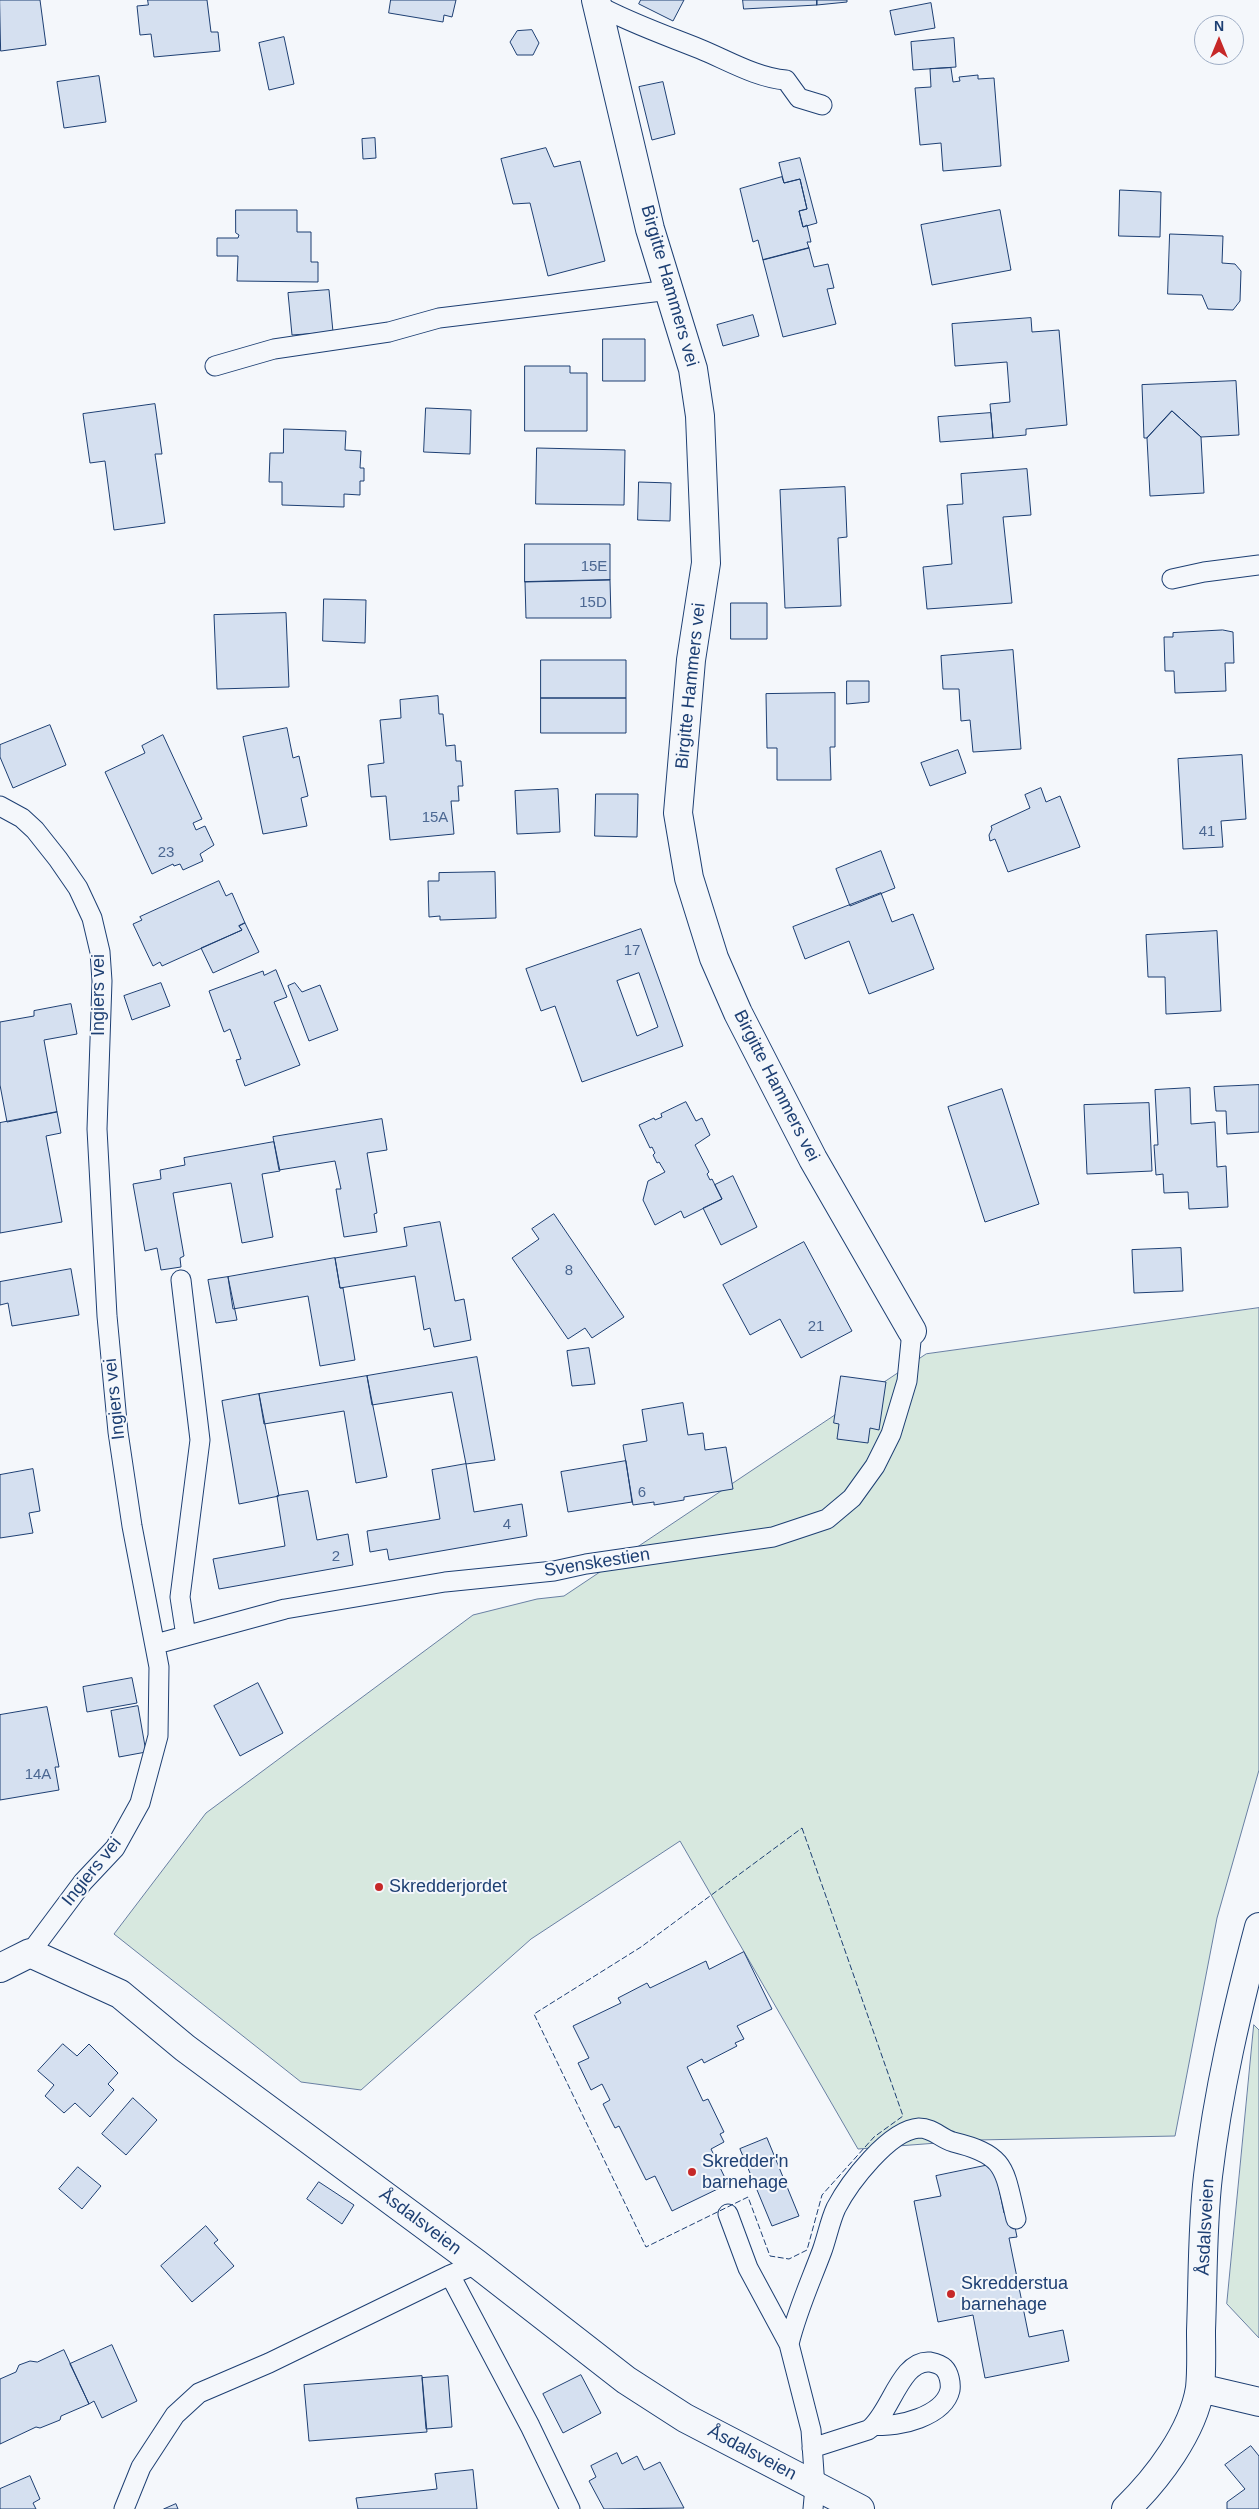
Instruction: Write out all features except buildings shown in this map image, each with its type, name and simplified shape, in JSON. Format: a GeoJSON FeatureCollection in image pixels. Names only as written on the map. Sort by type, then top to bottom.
{"type":"FeatureCollection","features":[{"type":"Feature","properties":{"kind":"street","name":"Birgitte Hammers vei"},"geometry":{"type":"LineString","coordinates":[[596,3],[650,229],[670,290],[695,378],[700,416],[706,563],[691,660],[678,813],[689,878],[714,958],[738,1013],[813,1159],[912,1331]]}},
{"type":"Feature","properties":{"kind":"street","name":"Åsdalsveien"},"geometry":{"type":"LineString","coordinates":[[1126,2509],[1147,2488],[1168,2460],[1186,2427],[1200,2388],[1205,2199],[1215,2115],[1228,2052],[1259,1927]]}},
{"type":"Feature","properties":{"kind":"street","name":"Ingiers vei"},"geometry":{"type":"LineString","coordinates":[[0,1968],[30,1953]]}},
{"type":"Feature","properties":{"kind":"street","name":"Åsdalsveien"},"geometry":{"type":"LineString","coordinates":[[30,1953],[120,1994],[185,2048],[477,2264],[626,2380],[814,2498],[860,2509]]}},
{"type":"Feature","properties":{"kind":"street"},"geometry":{"type":"LineString","coordinates":[[1200,2388],[1259,2402]]}},
{"type":"Feature","properties":{"kind":"lane"},"geometry":{"type":"LineString","coordinates":[[596,3],[636,24],[750,70],[777,80],[786,80],[799,98],[822,105]]}},
{"type":"Feature","properties":{"kind":"lane"},"geometry":{"type":"LineString","coordinates":[[215,366],[274,349],[389,332],[439,318],[670,290]]}},
{"type":"Feature","properties":{"kind":"lane"},"geometry":{"type":"LineString","coordinates":[[1172,579],[1204,572],[1259,565]]}},
{"type":"Feature","properties":{"kind":"lane","name":"Ingiers vei"},"geometry":{"type":"LineString","coordinates":[[0,806],[22,818],[35,830],[63,866],[78,888],[92,918],[100,952],[102,981],[97,1129],[100,1219],[107,1325],[118,1432],[132,1526],[159,1667],[158,1736],[140,1803],[115,1848],[83,1882],[30,1953]]}},
{"type":"Feature","properties":{"kind":"lane"},"geometry":{"type":"LineString","coordinates":[[181,1280],[200,1440],[180,1597],[186,1636]]}},
{"type":"Feature","properties":{"kind":"lane","name":"Svenskestien"},"geometry":{"type":"LineString","coordinates":[[156,1644],[286,1609],[445,1582],[554,1571],[586,1564],[773,1537],[827,1519],[852,1498],[875,1466],[891,1434],[907,1381],[912,1331]]}},
{"type":"Feature","properties":{"kind":"lane"},"geometry":{"type":"LineString","coordinates":[[788,2344],[798,2308],[813,2274],[836,2209],[846,2192],[882,2148],[902,2132],[918,2128],[931,2129],[946,2140],[976,2147],[993,2156],[1001,2165],[1016,2219]]}},
{"type":"Feature","properties":{"kind":"lane","name":"Åsdalsveien"},"geometry":{"type":"LineString","coordinates":[[728,2214],[748,2268],[788,2344],[811,2430],[814,2498]]}},
{"type":"Feature","properties":{"kind":"lane"},"geometry":{"type":"LineString","coordinates":[[124,2509],[141,2467],[175,2415],[199,2393],[269,2363],[450,2275],[477,2264]]}},
{"type":"Feature","properties":{"kind":"lane"},"geometry":{"type":"LineString","coordinates":[[450,2275],[530,2426],[570,2509]]}},
{"type":"Feature","properties":{"kind":"lane"},"geometry":{"type":"LineString","coordinates":[[812,2448],[868,2430],[875,2425]]}},
{"type":"Feature","properties":{"kind":"shaded area"},"geometry":{"type":"Polygon","coordinates":[[[1259,1308],[1259,1770],[1217,1918],[1175,2136],[977,2140],[858,2149],[680,1841],[531,1939],[361,2090],[301,2082],[114,1934],[206,1813],[473,1615],[537,1599],[564,1596],[926,1354],[1259,1308]]]}},
{"type":"Feature","properties":{"kind":"shaded area"},"geometry":{"type":"Polygon","coordinates":[[[1254,2025],[1259,2030],[1259,2338],[1227,2304],[1254,2025]]]}},
{"type":"Feature","properties":{"kind":"fence"},"geometry":{"type":"LineString","coordinates":[[802,1828],[903,2116],[874,2137],[822,2195],[807,2250],[789,2259],[770,2256],[748,2197],[646,2247],[534,2014],[641,1947],[802,1828]]}},
{"type":"Feature","properties":{"kind":"place","name":"Skredderjordet"},"geometry":{"type":"Point","coordinates":[379,1887]}},
{"type":"Feature","properties":{"kind":"place","name":"Skredder'n barnehage"},"geometry":{"type":"Point","coordinates":[692,2172]}},
{"type":"Feature","properties":{"kind":"place","name":"Skredderstua barnehage"},"geometry":{"type":"Point","coordinates":[951,2294]}}]}
